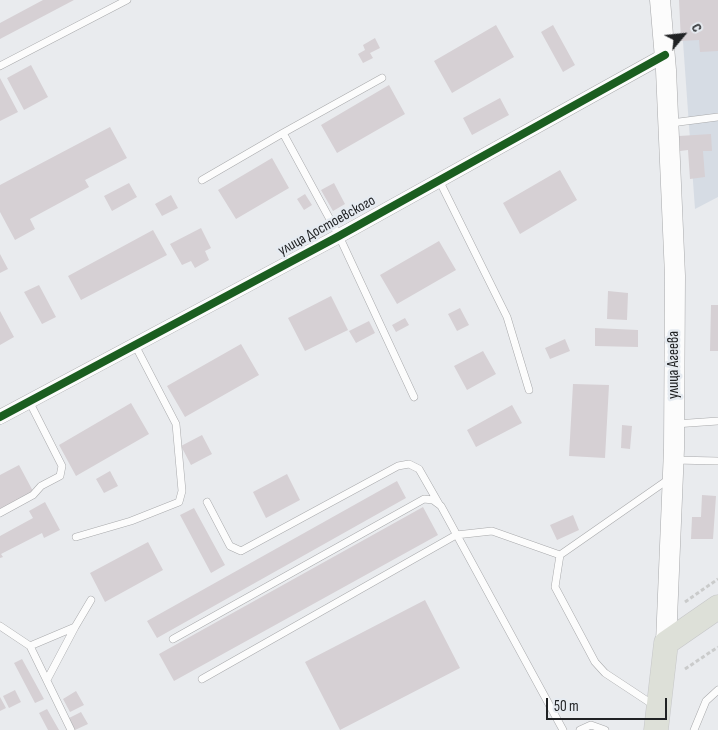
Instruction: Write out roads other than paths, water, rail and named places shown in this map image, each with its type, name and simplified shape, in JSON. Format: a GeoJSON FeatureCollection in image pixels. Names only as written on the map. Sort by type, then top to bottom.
{"type":"FeatureCollection","features":[{"type":"Feature","properties":{"kind":"highway"},"geometry":{"type":"LineString","coordinates":[[666,643],[718,608]]}},
{"type":"Feature","properties":{"kind":"highway","name":"улица Агеева"},"geometry":{"type":"LineString","coordinates":[[658,719],[666,643]]}},
{"type":"Feature","properties":{"kind":"main road","name":"улица Агеева"},"geometry":{"type":"LineString","coordinates":[[660,0],[665,55],[675,276],[673,468],[666,643]]}},
{"type":"Feature","properties":{"kind":"street","name":"улица Достоевского"},"geometry":{"type":"LineString","coordinates":[[0,417],[339,236],[665,55]]}},
{"type":"Feature","properties":{"kind":"lane"},"geometry":{"type":"LineString","coordinates":[[0,66],[126,0]]}},
{"type":"Feature","properties":{"kind":"lane"},"geometry":{"type":"LineString","coordinates":[[202,180],[382,78]]}},
{"type":"Feature","properties":{"kind":"lane"},"geometry":{"type":"LineString","coordinates":[[668,123],[718,117]]}},
{"type":"Feature","properties":{"kind":"lane"},"geometry":{"type":"LineString","coordinates":[[283,133],[339,236],[414,397]]}},
{"type":"Feature","properties":{"kind":"lane"},"geometry":{"type":"LineString","coordinates":[[439,180],[507,317],[529,390]]}},
{"type":"Feature","properties":{"kind":"lane"},"geometry":{"type":"LineString","coordinates":[[76,537],[131,521],[179,502],[182,491],[176,424],[135,345]]}},
{"type":"Feature","properties":{"kind":"lane"},"geometry":{"type":"LineString","coordinates":[[0,513],[33,496],[41,486],[60,476],[62,466],[29,401]]}},
{"type":"Feature","properties":{"kind":"lane"},"geometry":{"type":"LineString","coordinates":[[674,424],[718,421]]}},
{"type":"Feature","properties":{"kind":"lane"},"geometry":{"type":"LineString","coordinates":[[658,719],[595,662],[555,587],[560,555],[673,468],[718,461]]}},
{"type":"Feature","properties":{"kind":"lane"},"geometry":{"type":"LineString","coordinates":[[207,502],[230,546],[241,551],[398,466],[409,464],[419,469],[563,730]]}},
{"type":"Feature","properties":{"kind":"lane"},"geometry":{"type":"LineString","coordinates":[[173,639],[424,499],[433,500],[441,506]]}},
{"type":"Feature","properties":{"kind":"lane"},"geometry":{"type":"LineString","coordinates":[[202,679],[456,535],[492,531],[560,555]]}},
{"type":"Feature","properties":{"kind":"lane"},"geometry":{"type":"LineString","coordinates":[[48,678],[91,600]]}},
{"type":"Feature","properties":{"kind":"lane"},"geometry":{"type":"LineString","coordinates":[[0,626],[30,646],[48,678],[71,730]]}},
{"type":"Feature","properties":{"kind":"lane"},"geometry":{"type":"LineString","coordinates":[[30,646],[75,627]]}},
{"type":"Feature","properties":{"kind":"lane"},"geometry":{"type":"LineString","coordinates":[[694,730],[706,701],[718,690]]}},
{"type":"Feature","properties":{"kind":"lane"},"geometry":{"type":"LineString","coordinates":[[580,730],[591,724],[605,730]]}}]}
